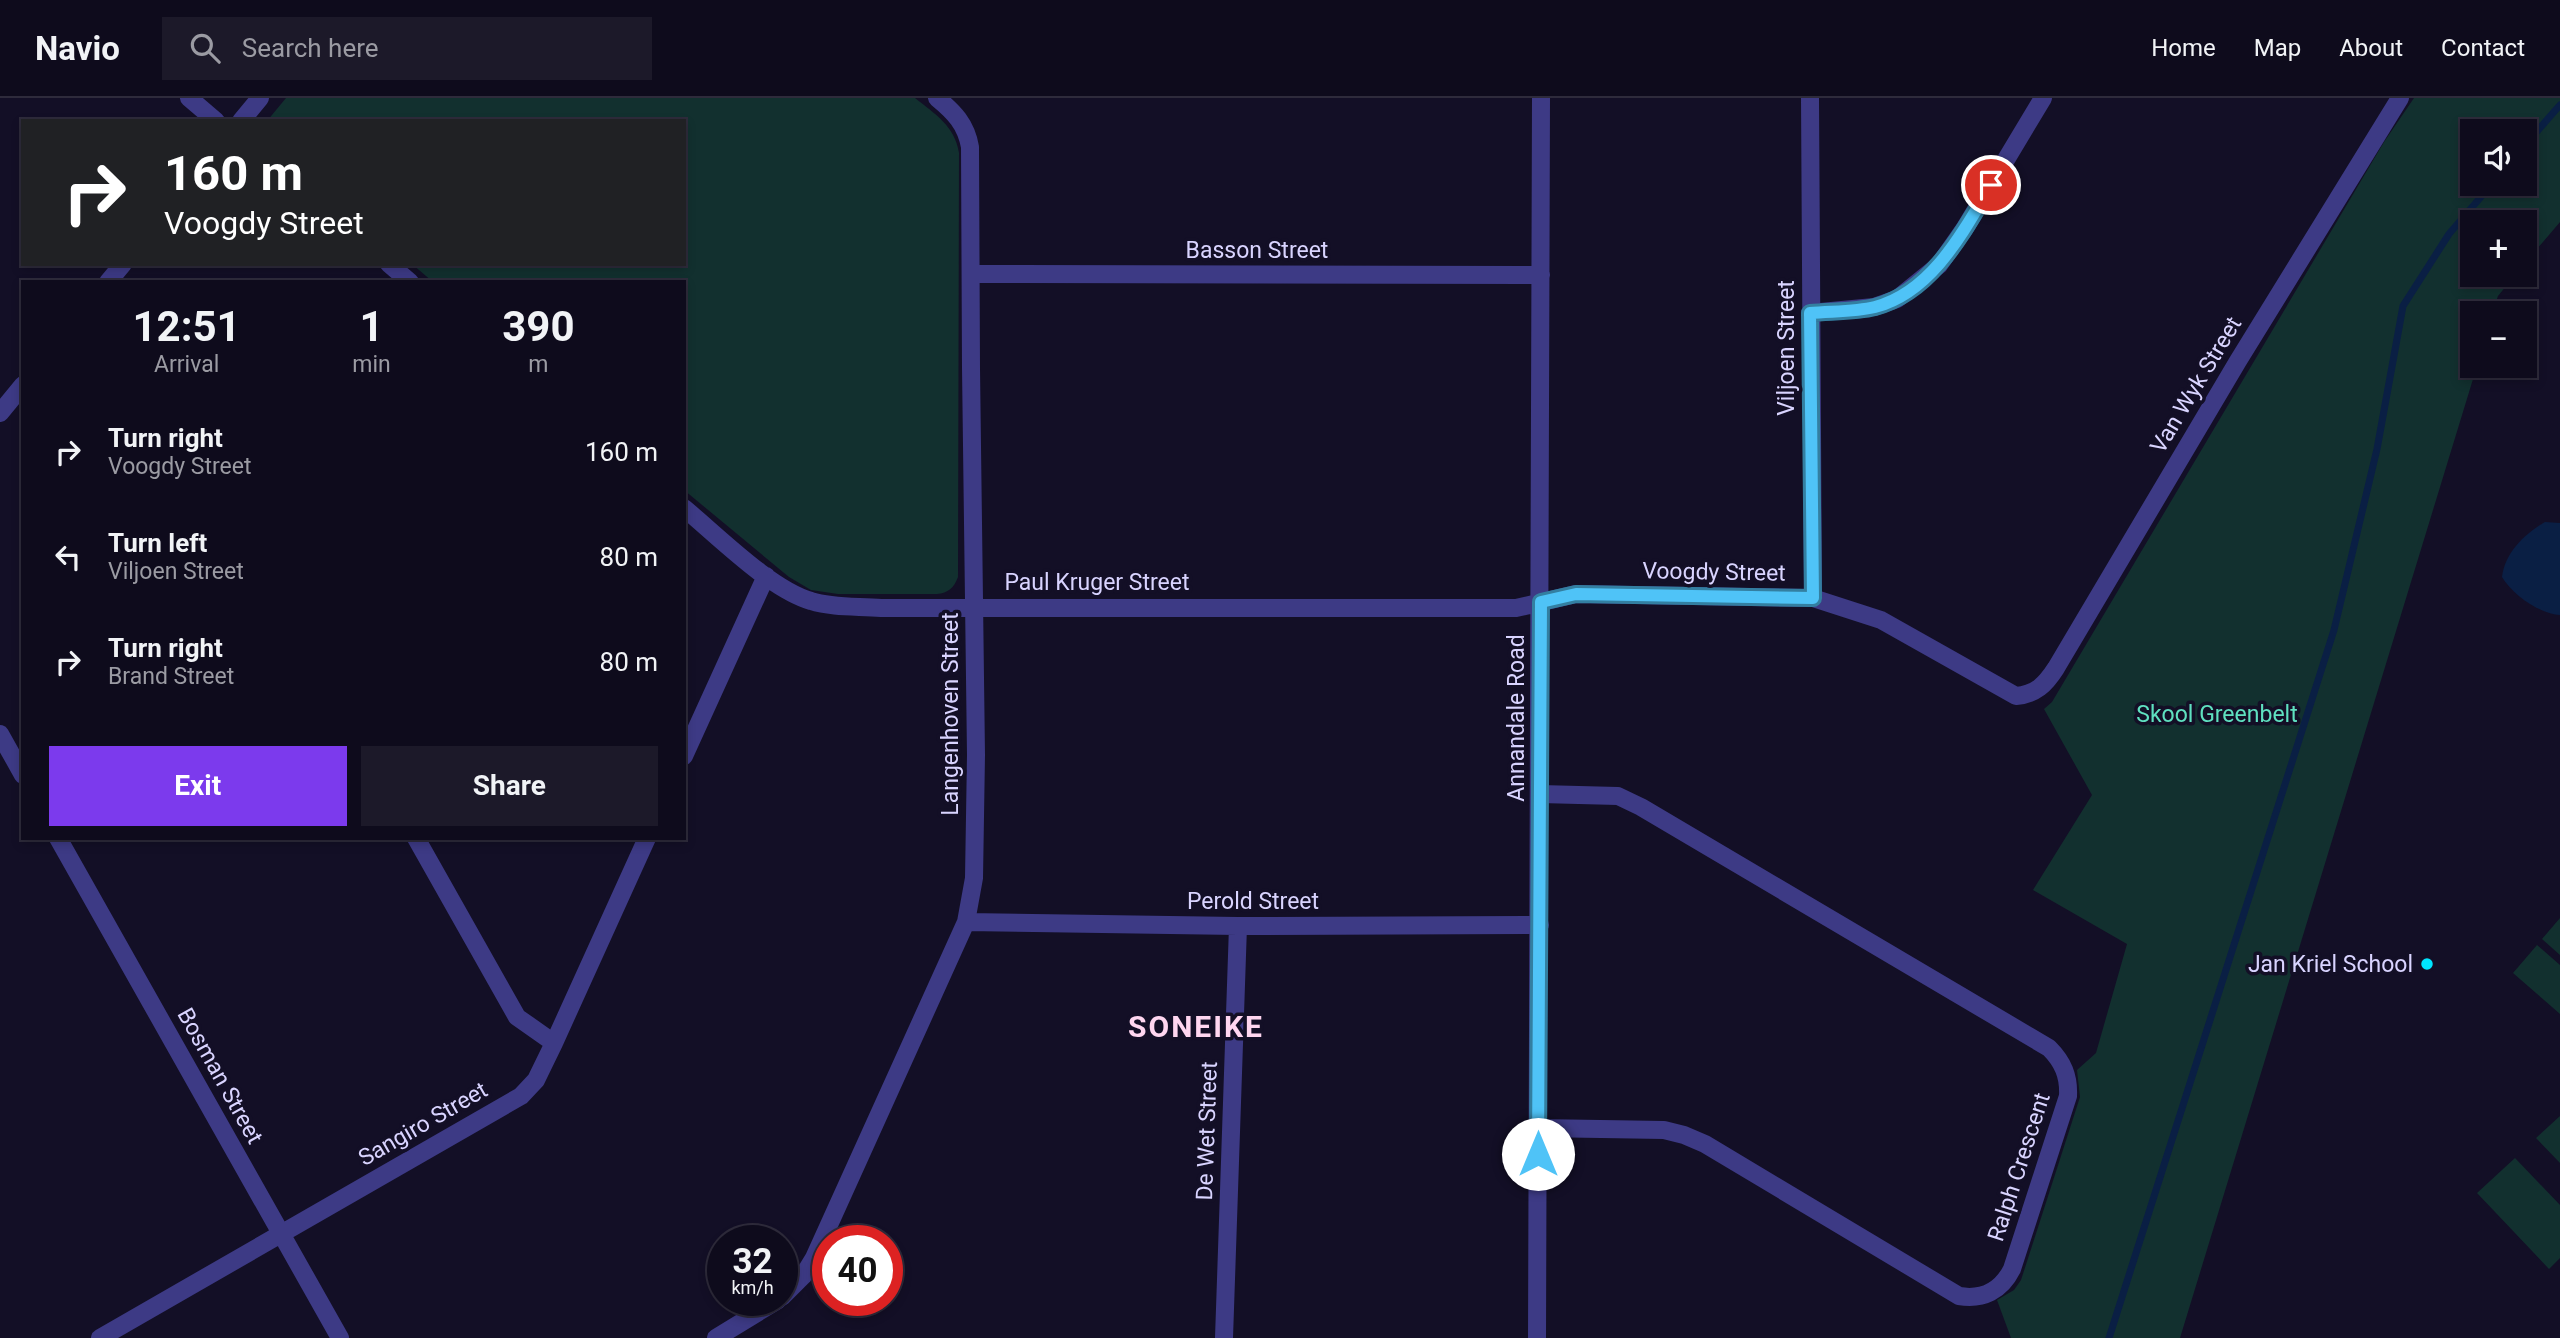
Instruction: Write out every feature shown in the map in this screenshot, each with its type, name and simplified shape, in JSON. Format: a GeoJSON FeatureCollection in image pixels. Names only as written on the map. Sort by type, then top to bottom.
{"type":"FeatureCollection","features":[{"type":"Feature","properties":{"kind":"street"},"geometry":{"type":"LineString","coordinates":[[189,98],[214,119]]}},
{"type":"Feature","properties":{"kind":"street"},"geometry":{"type":"LineString","coordinates":[[243,119],[260,98]]}},
{"type":"Feature","properties":{"kind":"street","name":"Langenhoven Street"},"geometry":{"type":"LineString","coordinates":[[798,1281],[814,1258],[966,922],[974,878],[969,137],[959,117],[937,98]]}},
{"type":"Feature","properties":{"kind":"street","name":"Annandale Road"},"geometry":{"type":"LineString","coordinates":[[1537,1338],[1542,98]]}},
{"type":"Feature","properties":{"kind":"street","name":"Viljoen Street"},"geometry":{"type":"LineString","coordinates":[[1810,98],[1813,598]]}},
{"type":"Feature","properties":{"kind":"street"},"geometry":{"type":"LineString","coordinates":[[1810,313],[1874,307],[1896,299],[1939,265],[1965,228],[2043,98]]}},
{"type":"Feature","properties":{"kind":"street","name":"Van Wyk Street"},"geometry":{"type":"LineString","coordinates":[[2032,695],[2056,668],[2238,361],[2400,98]]}},
{"type":"Feature","properties":{"kind":"street"},"geometry":{"type":"LineString","coordinates":[[110,280],[121,266]]}},
{"type":"Feature","properties":{"kind":"street"},"geometry":{"type":"LineString","coordinates":[[391,266],[408,280]]}},
{"type":"Feature","properties":{"kind":"street","name":"Basson Street"},"geometry":{"type":"LineString","coordinates":[[971,274],[1541,275]]}},
{"type":"Feature","properties":{"kind":"street"},"geometry":{"type":"LineString","coordinates":[[0,413],[21,387]]}},
{"type":"Feature","properties":{"kind":"street","name":"Paul Kruger Street"},"geometry":{"type":"LineString","coordinates":[[686,510],[766,576],[800,597],[828,604],[881,608],[1516,608],[1541,602]]}},
{"type":"Feature","properties":{"kind":"street"},"geometry":{"type":"LineString","coordinates":[[686,752],[766,576]]}},
{"type":"Feature","properties":{"kind":"street","name":"Voogdy Street"},"geometry":{"type":"LineString","coordinates":[[1541,602],[1576,594],[1813,598],[1881,620],[2016,696],[2032,695]]}},
{"type":"Feature","properties":{"kind":"street"},"geometry":{"type":"LineString","coordinates":[[0,734],[21,771]]}},
{"type":"Feature","properties":{"kind":"street","name":"Ralph Crescent"},"geometry":{"type":"LineString","coordinates":[[1538,1128],[1664,1130],[1684,1135],[1705,1144],[1959,1296],[1969,1298],[1989,1294],[1999,1288],[2012,1269],[2069,1087],[2064,1068],[2049,1048],[1641,807],[1618,796],[1540,794]]}},
{"type":"Feature","properties":{"kind":"street","name":"Bosman Street"},"geometry":{"type":"LineString","coordinates":[[59,840],[340,1338]]}},
{"type":"Feature","properties":{"kind":"street"},"geometry":{"type":"LineString","coordinates":[[417,840],[517,1017],[554,1043]]}},
{"type":"Feature","properties":{"kind":"street","name":"Sangiro Street"},"geometry":{"type":"LineString","coordinates":[[100,1338],[521,1096],[536,1080],[646,840]]}},
{"type":"Feature","properties":{"kind":"street","name":"Perold Street"},"geometry":{"type":"LineString","coordinates":[[966,922],[1238,926],[1540,925]]}},
{"type":"Feature","properties":{"kind":"street","name":"De Wet Street"},"geometry":{"type":"LineString","coordinates":[[1224,1338],[1238,926]]}},
{"type":"Feature","properties":{"kind":"street","name":"Langenhoven Street"},"geometry":{"type":"LineString","coordinates":[[716,1338],[752,1316]]}},
{"type":"Feature","properties":{"kind":"green space"},"geometry":{"type":"Polygon","coordinates":[[[286,98],[915,98],[949,128],[959,153],[958,577],[955,584],[947,591],[937,594],[838,594],[811,590],[789,577],[686,492],[686,280],[431,280],[414,266],[686,266],[686,119],[269,119],[286,98]]]}},
{"type":"Feature","properties":{"kind":"green space","name":"Skool Greenbelt"},"geometry":{"type":"Polygon","coordinates":[[[2414,98],[2560,98],[2560,222],[2537,249],[2537,210],[2460,210],[2460,287],[2505,287],[2496,301],[2460,301],[2460,378],[2473,378],[2180,1338],[2011,1338],[1997,1300],[2014,1290],[2021,1280],[2080,1097],[2077,1070],[2096,1053],[2127,944],[2033,890],[2092,795],[2044,709],[2052,702],[2384,142],[2414,98]]]}},
{"type":"Feature","properties":{"kind":"green space"},"geometry":{"type":"Polygon","coordinates":[[[2560,918],[2560,955],[2542,939],[2560,918]]]}},
{"type":"Feature","properties":{"kind":"green space"},"geometry":{"type":"Polygon","coordinates":[[[2537,945],[2560,965],[2560,1014],[2513,973],[2537,945]]]}},
{"type":"Feature","properties":{"kind":"green space"},"geometry":{"type":"Polygon","coordinates":[[[2560,1116],[2560,1163],[2536,1138],[2560,1116]]]}},
{"type":"Feature","properties":{"kind":"green space"},"geometry":{"type":"Polygon","coordinates":[[[2515,1158],[2560,1205],[2560,1258],[2549,1269],[2477,1193],[2515,1158]]]}},
{"type":"Feature","properties":{"kind":"water"},"geometry":{"type":"Polygon","coordinates":[[[2545,522],[2560,523],[2560,615],[2543,611],[2527,602],[2502,577],[2507,560],[2517,545],[2545,522]]]}},
{"type":"Feature","properties":{"kind":"waterway"},"geometry":{"type":"LineString","coordinates":[[2537,131],[2560,105]]}},
{"type":"Feature","properties":{"kind":"waterway"},"geometry":{"type":"LineString","coordinates":[[2109,1338],[2334,630],[2377,449],[2403,306],[2449,234],[2482,196]]}},
{"type":"Feature","properties":{"kind":"place","name":"Jan Kriel School"},"geometry":{"type":"Point","coordinates":[2427,964]}},
{"type":"Feature","properties":{"kind":"district","name":"SONEIKE"},"geometry":{"type":"Point","coordinates":[1196,1026]}},
{"type":"Feature","properties":{"kind":"route"},"geometry":{"type":"LineString","coordinates":[[1538,1154],[1541,602],[1576,594],[1813,598],[1810,313],[1874,307],[1896,299],[1919,283],[1939,265],[1991,185]]}}]}
